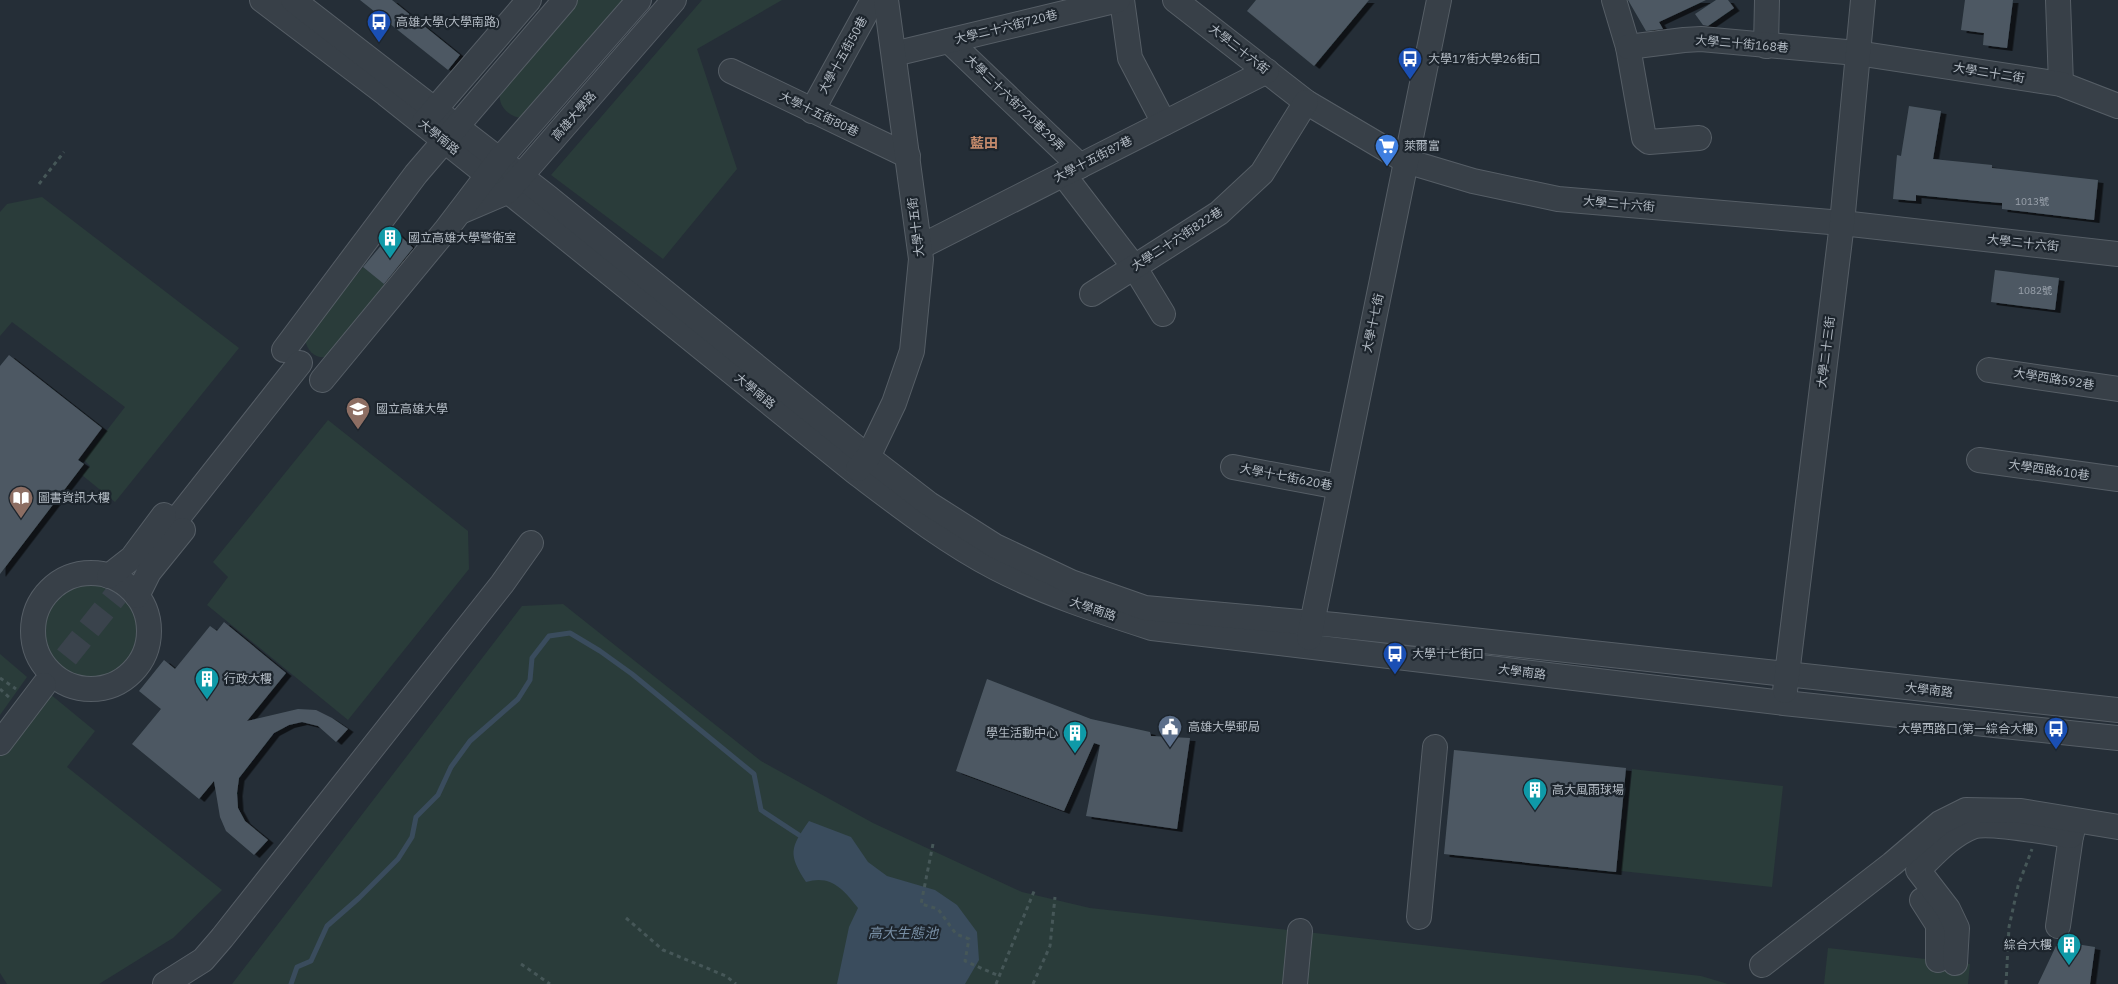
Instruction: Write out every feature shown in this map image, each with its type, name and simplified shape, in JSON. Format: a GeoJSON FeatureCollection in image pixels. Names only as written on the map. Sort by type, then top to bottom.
{"type":"FeatureCollection","features":[{"type":"Feature","properties":{"kind":"street","name":"大學南路"},"geometry":{"type":"LineString","coordinates":[[262,0],[450,133],[861,465],[926,525],[996,568],[1072,602],[1152,628],[1784,703],[2118,738]]}},
{"type":"Feature","properties":{"kind":"street","name":"大學南路"},"geometry":{"type":"LineString","coordinates":[[293,0],[428,116]]}},
{"type":"Feature","properties":{"kind":"street"},"geometry":{"type":"LineString","coordinates":[[416,174],[428,116],[529,0]]}},
{"type":"Feature","properties":{"kind":"street"},"geometry":{"type":"LineString","coordinates":[[162,538],[240,439],[386,212],[450,133],[565,0]]}},
{"type":"Feature","properties":{"kind":"street","name":"高雄大學路"},"geometry":{"type":"LineString","coordinates":[[322,380],[431,248],[493,168],[639,0]]}},
{"type":"Feature","properties":{"kind":"street","name":"高雄大學路"},"geometry":{"type":"LineString","coordinates":[[460,212],[514,185],[674,0]]}},
{"type":"Feature","properties":{"kind":"street","name":"大學十五街50巷"},"geometry":{"type":"LineString","coordinates":[[812,111],[873,0]]}},
{"type":"Feature","properties":{"kind":"street","name":"大學十五街"},"geometry":{"type":"LineString","coordinates":[[861,465],[894,403],[912,351],[921,259],[886,0]]}},
{"type":"Feature","properties":{"kind":"street","name":"大學二十六街720巷"},"geometry":{"type":"LineString","coordinates":[[894,54],[1118,0]]}},
{"type":"Feature","properties":{"kind":"street"},"geometry":{"type":"LineString","coordinates":[[1122,0],[1130,58],[1164,123]]}},
{"type":"Feature","properties":{"kind":"street","name":"大學二十六街"},"geometry":{"type":"LineString","coordinates":[[1175,0],[1306,102],[1406,161],[1473,181],[1558,199],[1842,223],[2118,254]]}},
{"type":"Feature","properties":{"kind":"street","name":"大學十七街"},"geometry":{"type":"LineString","coordinates":[[1307,647],[1438,0]]}},
{"type":"Feature","properties":{"kind":"street"},"geometry":{"type":"LineString","coordinates":[[1614,0],[1628,47],[1644,138],[1649,142],[1699,138]]}},
{"type":"Feature","properties":{"kind":"street"},"geometry":{"type":"LineString","coordinates":[[1766,46],[1767,0]]}},
{"type":"Feature","properties":{"kind":"street","name":"大學二十三街"},"geometry":{"type":"LineString","coordinates":[[1784,703],[1842,223],[1863,0]]}},
{"type":"Feature","properties":{"kind":"street"},"geometry":{"type":"LineString","coordinates":[[2058,0],[2062,84]]}},
{"type":"Feature","properties":{"kind":"street","name":"大學二十街168巷"},"geometry":{"type":"LineString","coordinates":[[1628,47],[1684,40],[1857,53]]}},
{"type":"Feature","properties":{"kind":"street","name":"大學二十六街720巷29弄"},"geometry":{"type":"LineString","coordinates":[[949,41],[1071,170],[1163,314]]}},
{"type":"Feature","properties":{"kind":"street","name":"大學二十二街"},"geometry":{"type":"LineString","coordinates":[[1857,53],[2062,84],[2118,106]]}},
{"type":"Feature","properties":{"kind":"street","name":"大學十五街80巷"},"geometry":{"type":"LineString","coordinates":[[731,71],[908,156]]}},
{"type":"Feature","properties":{"kind":"street","name":"大學十五街87巷"},"geometry":{"type":"LineString","coordinates":[[920,248],[1266,71]]}},
{"type":"Feature","properties":{"kind":"street","name":"大學二十六街822巷"},"geometry":{"type":"LineString","coordinates":[[1092,294],[1219,213],[1262,173],[1306,102]]}},
{"type":"Feature","properties":{"kind":"street","name":"大學西路592巷"},"geometry":{"type":"LineString","coordinates":[[1990,370],[2118,389]]}},
{"type":"Feature","properties":{"kind":"street"},"geometry":{"type":"LineString","coordinates":[[109,576],[132,558],[210,455],[240,439]]}},
{"type":"Feature","properties":{"kind":"street"},"geometry":{"type":"LineString","coordinates":[[137,596],[149,572],[239,462],[240,439]]}},
{"type":"Feature","properties":{"kind":"street","name":"大學西路610巷"},"geometry":{"type":"LineString","coordinates":[[1979,460],[2118,479]]}},
{"type":"Feature","properties":{"kind":"street","name":"大學南路"},"geometry":{"type":"LineString","coordinates":[[861,465],[929,504],[995,546],[1071,582],[1146,608],[1312,623],[2118,710]]}},
{"type":"Feature","properties":{"kind":"street","name":"大學十七街620巷"},"geometry":{"type":"LineString","coordinates":[[1233,467],[1339,487]]}},
{"type":"Feature","properties":{"kind":"street"},"geometry":{"type":"LineString","coordinates":[[164,984],[204,960],[244,912],[502,584],[531,543]]}},
{"type":"Feature","properties":{"kind":"street"},"geometry":{"type":"LineString","coordinates":[[78,575],[109,576],[129,587],[145,609],[149,625],[149,640],[140,662],[124,679],[111,686],[95,689],[80,688],[65,683],[52,674],[42,662],[36,648],[33,632],[35,616],[41,602],[51,590],[63,581],[78,575]]}},
{"type":"Feature","properties":{"kind":"street"},"geometry":{"type":"LineString","coordinates":[[0,742],[44,686]]}},
{"type":"Feature","properties":{"kind":"street"},"geometry":{"type":"LineString","coordinates":[[1419,917],[1436,747]]}},
{"type":"Feature","properties":{"kind":"street"},"geometry":{"type":"LineString","coordinates":[[1762,965],[1892,864],[1940,823],[1966,810],[2021,812],[2073,828]]}},
{"type":"Feature","properties":{"kind":"street"},"geometry":{"type":"LineString","coordinates":[[1892,864],[1928,907],[1938,925],[1947,962],[1957,928],[1948,909],[1918,870],[1953,838],[1973,826],[2118,827]]}},
{"type":"Feature","properties":{"kind":"street"},"geometry":{"type":"LineString","coordinates":[[2058,926],[2073,828]]}},
{"type":"Feature","properties":{"kind":"street"},"geometry":{"type":"LineString","coordinates":[[1295,984],[1300,931]]}},
{"type":"Feature","properties":{"kind":"path"},"geometry":{"type":"LineString","coordinates":[[39,184],[64,152]]}},
{"type":"Feature","properties":{"kind":"path"},"geometry":{"type":"LineString","coordinates":[[933,844],[921,904],[938,909],[956,934],[970,939],[965,961],[998,976]]}},
{"type":"Feature","properties":{"kind":"path"},"geometry":{"type":"LineString","coordinates":[[2006,984],[2010,927],[2018,886],[2034,845]]}},
{"type":"Feature","properties":{"kind":"path"},"geometry":{"type":"LineString","coordinates":[[996,984],[1035,889]]}},
{"type":"Feature","properties":{"kind":"path"},"geometry":{"type":"LineString","coordinates":[[1033,984],[1050,946],[1055,897]]}},
{"type":"Feature","properties":{"kind":"path"},"geometry":{"type":"LineString","coordinates":[[626,918],[663,950],[726,976],[736,984]]}},
{"type":"Feature","properties":{"kind":"path"},"geometry":{"type":"LineString","coordinates":[[521,964],[550,984]]}},
{"type":"Feature","properties":{"kind":"shaded area"},"geometry":{"type":"Polygon","coordinates":[[[577,0],[632,0],[522,118],[510,114],[503,107],[500,99],[500,93],[505,83],[577,0]]]}},
{"type":"Feature","properties":{"kind":"shaded area"},"geometry":{"type":"Polygon","coordinates":[[[702,0],[782,0],[697,49],[737,169],[663,259],[551,175],[702,0]]]}},
{"type":"Feature","properties":{"kind":"shaded area"},"geometry":{"type":"Polygon","coordinates":[[[42,197],[239,348],[115,502],[82,475],[90,466],[84,460],[125,407],[12,322],[0,336],[0,212],[7,204],[42,197]]]}},
{"type":"Feature","properties":{"kind":"shaded area"},"geometry":{"type":"Polygon","coordinates":[[[363,267],[387,286],[327,357],[315,355],[308,347],[305,339],[363,267]]]}},
{"type":"Feature","properties":{"kind":"shaded area"},"geometry":{"type":"Polygon","coordinates":[[[328,420],[468,531],[469,569],[348,720],[207,605],[228,577],[213,562],[328,420]]]}},
{"type":"Feature","properties":{"kind":"shaded area"},"geometry":{"type":"Polygon","coordinates":[[[82,584],[100,584],[118,592],[131,605],[139,623],[136,651],[118,672],[100,680],[82,680],[64,672],[51,659],[43,641],[43,623],[51,605],[64,592],[82,584]]]}},
{"type":"Feature","properties":{"kind":"shaded area"},"geometry":{"type":"Polygon","coordinates":[[[563,604],[761,761],[873,823],[1022,892],[1090,908],[1701,976],[1728,984],[232,984],[522,606],[563,604]]]}},
{"type":"Feature","properties":{"kind":"shaded area"},"geometry":{"type":"Polygon","coordinates":[[[0,654],[27,677],[0,715],[0,654]]]}},
{"type":"Feature","properties":{"kind":"shaded area"},"geometry":{"type":"Polygon","coordinates":[[[50,694],[95,731],[67,767],[222,890],[173,938],[99,984],[7,984],[0,973],[0,755],[50,694]]]}},
{"type":"Feature","properties":{"kind":"shaded area"},"geometry":{"type":"Polygon","coordinates":[[[1632,769],[1783,786],[1772,887],[1621,871],[1632,769]]]}},
{"type":"Feature","properties":{"kind":"shaded area"},"geometry":{"type":"Polygon","coordinates":[[[1828,948],[1970,964],[1968,984],[1824,984],[1828,948]]]}},
{"type":"Feature","properties":{"kind":"water","name":"高大生態池"},"geometry":{"type":"Polygon","coordinates":[[[809,821],[851,837],[868,862],[887,876],[935,890],[957,905],[977,932],[979,960],[965,984],[837,984],[849,927],[858,908],[836,885],[823,880],[806,882],[800,872],[794,858],[795,845],[809,821]]]}},
{"type":"Feature","properties":{"kind":"building"},"geometry":{"type":"Polygon","coordinates":[[[360,0],[392,0],[460,55],[448,70],[360,0]]]}},
{"type":"Feature","properties":{"kind":"building"},"geometry":{"type":"Polygon","coordinates":[[[1256,0],[1369,0],[1314,66],[1247,11],[1256,0]]]}},
{"type":"Feature","properties":{"kind":"building"},"geometry":{"type":"Polygon","coordinates":[[[1628,0],[1706,0],[1659,22],[1663,29],[1646,31],[1628,0]]]}},
{"type":"Feature","properties":{"kind":"building"},"geometry":{"type":"Polygon","coordinates":[[[1716,0],[1728,0],[1734,8],[1708,26],[1703,25],[1695,14],[1716,0]]]}},
{"type":"Feature","properties":{"kind":"building"},"geometry":{"type":"Polygon","coordinates":[[[1965,0],[2013,0],[2007,48],[1983,45],[1984,33],[1961,30],[1965,0]]]}},
{"type":"Feature","properties":{"kind":"building"},"geometry":{"type":"Polygon","coordinates":[[[1909,106],[1941,111],[1933,159],[2098,180],[2094,220],[2002,209],[2002,203],[1916,195],[1916,201],[1893,199],[1897,155],[1901,156],[1909,106]]]}},
{"type":"Feature","properties":{"kind":"building","name":"國立高雄大學警衛室"},"geometry":{"type":"Polygon","coordinates":[[[394,230],[413,248],[384,284],[363,267],[394,230]]]}},
{"type":"Feature","properties":{"kind":"building"},"geometry":{"type":"Polygon","coordinates":[[[1995,270],[2059,278],[2055,310],[1991,302],[1995,270]]]}},
{"type":"Feature","properties":{"kind":"building","name":"圖書資訊大樓"},"geometry":{"type":"Polygon","coordinates":[[[9,355],[102,428],[78,460],[84,464],[0,574],[0,366],[9,355]]]}},
{"type":"Feature","properties":{"kind":"building","name":"行政大樓"},"geometry":{"type":"Polygon","coordinates":[[[224,622],[286,673],[247,721],[298,709],[316,710],[348,729],[336,742],[318,726],[302,722],[289,725],[274,733],[239,778],[238,808],[245,821],[268,840],[254,855],[226,831],[220,817],[214,781],[199,799],[132,744],[161,709],[139,691],[164,660],[175,669],[210,626],[217,631],[224,622]]]}},
{"type":"Feature","properties":{"kind":"building","name":"學生活動中心"},"geometry":{"type":"Polygon","coordinates":[[[987,679],[1091,719],[1150,732],[1151,736],[1190,738],[1177,829],[1086,816],[1100,745],[1094,743],[1064,811],[956,771],[987,679]]]}},
{"type":"Feature","properties":{"kind":"building","name":"高大風雨球場"},"geometry":{"type":"Polygon","coordinates":[[[1454,750],[1626,768],[1616,872],[1444,854],[1454,750]]]}},
{"type":"Feature","properties":{"kind":"building","name":"綜合大樓"},"geometry":{"type":"Polygon","coordinates":[[[2076,944],[2095,947],[2090,984],[2038,984],[2056,946],[2076,952],[2076,944]]]}},
{"type":"Feature","properties":{"kind":"waterway"},"geometry":{"type":"LineString","coordinates":[[291,984],[297,967],[311,961],[327,926],[359,898],[398,859],[412,837],[416,817],[438,795],[451,767],[470,741],[518,699],[530,680],[532,658],[549,636],[570,633],[600,651],[632,674],[754,774],[761,810],[799,835]]}},
{"type":"Feature","properties":{"kind":"tunnel"},"geometry":{"type":"LineString","coordinates":[[44,685],[156,545]]}},
{"type":"Feature","properties":{"kind":"place","name":"高雄大學(大學南路)"},"geometry":{"type":"Point","coordinates":[379,43]}},
{"type":"Feature","properties":{"kind":"place","name":"大學17街大學26街口"},"geometry":{"type":"Point","coordinates":[1410,80]}},
{"type":"Feature","properties":{"kind":"place","name":"萊爾富"},"geometry":{"type":"Point","coordinates":[1387,167]}},
{"type":"Feature","properties":{"kind":"place","name":"國立高雄大學警衛室"},"geometry":{"type":"Point","coordinates":[390,259]}},
{"type":"Feature","properties":{"kind":"place","name":"國立高雄大學"},"geometry":{"type":"Point","coordinates":[358,430]}},
{"type":"Feature","properties":{"kind":"place","name":"圖書資訊大樓"},"geometry":{"type":"Point","coordinates":[21,519]}},
{"type":"Feature","properties":{"kind":"place","name":"大學十七街口"},"geometry":{"type":"Point","coordinates":[1395,675]}},
{"type":"Feature","properties":{"kind":"place","name":"行政大樓"},"geometry":{"type":"Point","coordinates":[207,700]}},
{"type":"Feature","properties":{"kind":"place","name":"高雄大學郵局"},"geometry":{"type":"Point","coordinates":[1170,748]}},
{"type":"Feature","properties":{"kind":"place","name":"大學西路口(第一綜合大樓)"},"geometry":{"type":"Point","coordinates":[2056,750]}},
{"type":"Feature","properties":{"kind":"place","name":"學生活動中心"},"geometry":{"type":"Point","coordinates":[1075,754]}},
{"type":"Feature","properties":{"kind":"place","name":"高大風雨球場"},"geometry":{"type":"Point","coordinates":[1535,811]}},
{"type":"Feature","properties":{"kind":"place","name":"綜合大樓"},"geometry":{"type":"Point","coordinates":[2069,966]}},
{"type":"Feature","properties":{"kind":"district","name":"藍田"},"geometry":{"type":"Point","coordinates":[984,143]}}]}
